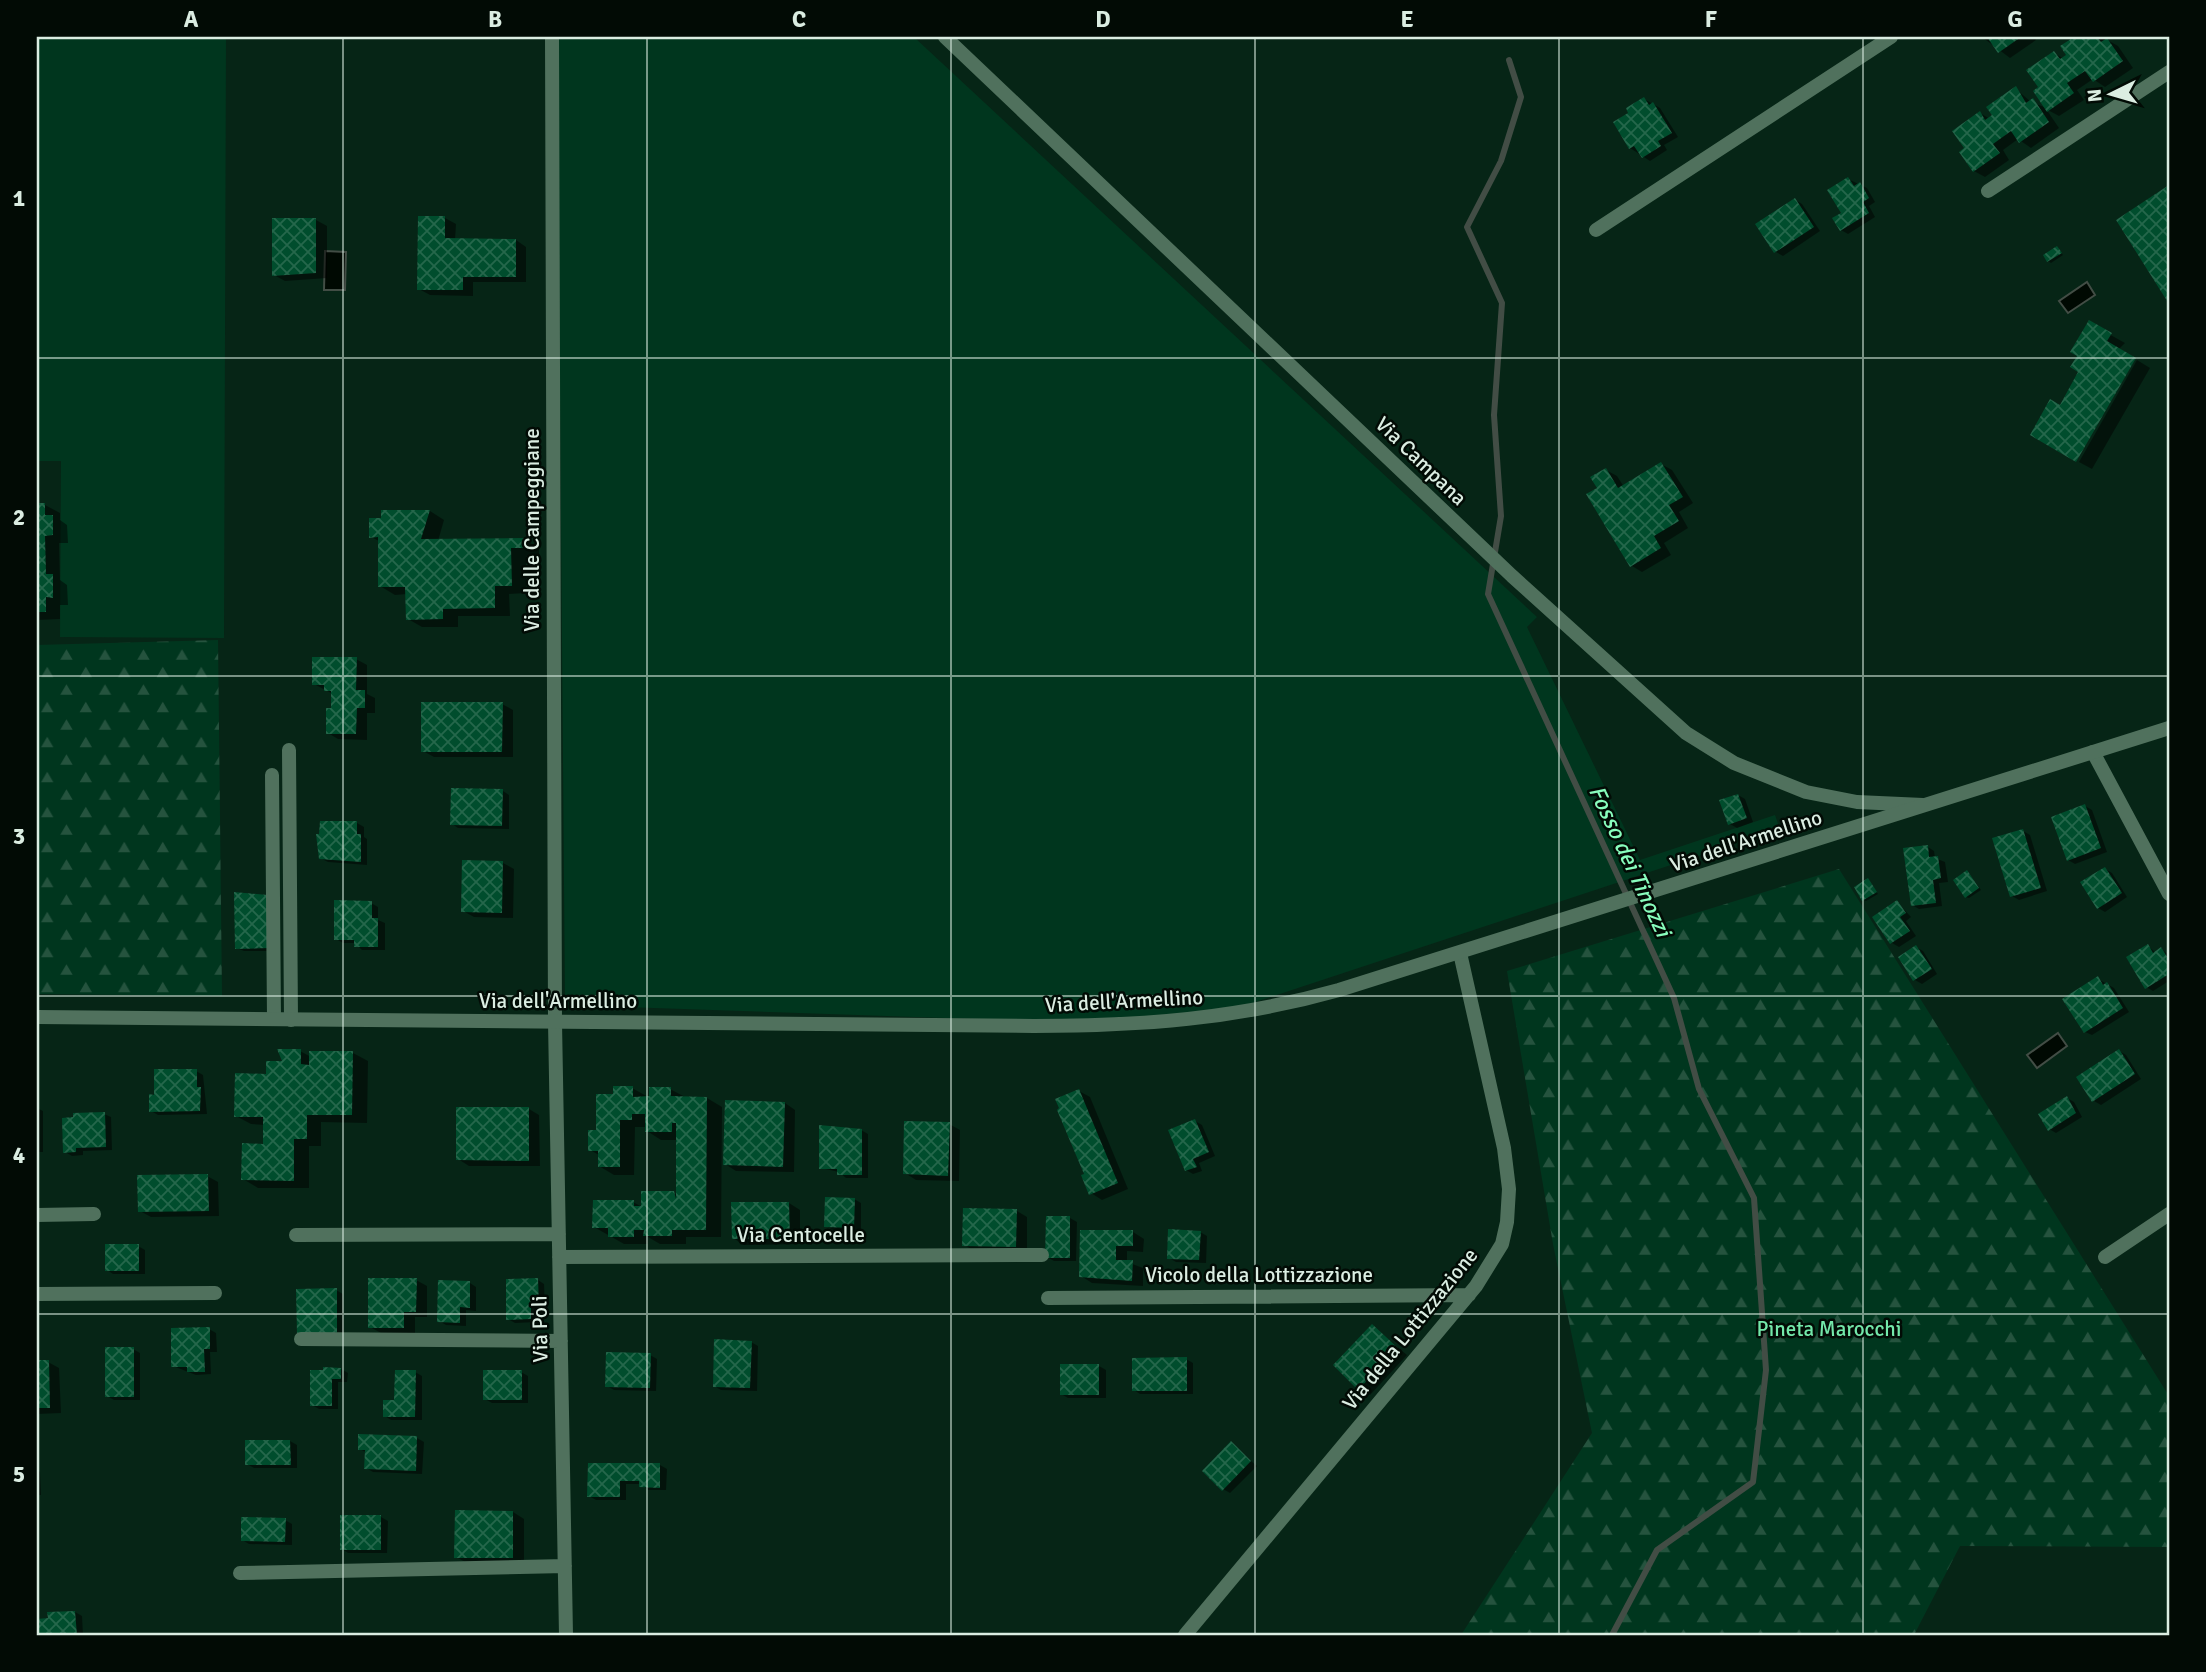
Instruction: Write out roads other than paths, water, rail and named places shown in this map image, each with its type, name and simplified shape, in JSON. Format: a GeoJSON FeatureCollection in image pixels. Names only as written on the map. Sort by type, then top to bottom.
{"type":"FeatureCollection","features":[{"type":"Feature","properties":{"kind":"street","name":"Via delle Campeggiane"},"geometry":{"type":"LineString","coordinates":[[552,37],[555,1022]]}},
{"type":"Feature","properties":{"kind":"street","name":"Via Campana"},"geometry":{"type":"LineString","coordinates":[[945,37],[1478,544],[1662,713],[1698,741],[1734,763],[1778,783],[1826,797],[1927,805]]}},
{"type":"Feature","properties":{"kind":"street"},"geometry":{"type":"LineString","coordinates":[[1596,230],[1891,37]]}},
{"type":"Feature","properties":{"kind":"street"},"geometry":{"type":"LineString","coordinates":[[1989,191],[2169,72]]}},
{"type":"Feature","properties":{"kind":"street","name":"Via dell'Armellino"},"geometry":{"type":"LineString","coordinates":[[37,1017],[1021,1026],[1168,1023],[1230,1016],[1290,1004],[1460,953],[2169,728]]}},
{"type":"Feature","properties":{"kind":"street"},"geometry":{"type":"LineString","coordinates":[[289,750],[291,1020]]}},
{"type":"Feature","properties":{"kind":"street"},"geometry":{"type":"LineString","coordinates":[[2093,752],[2169,894]]}},
{"type":"Feature","properties":{"kind":"street"},"geometry":{"type":"LineString","coordinates":[[272,775],[274,1020]]}},
{"type":"Feature","properties":{"kind":"street","name":"Via della Lottizzazione"},"geometry":{"type":"LineString","coordinates":[[1185,1635],[1469,1295],[1499,1252],[1507,1222],[1507,1163],[1460,953]]}},
{"type":"Feature","properties":{"kind":"street","name":"Via Poli"},"geometry":{"type":"LineString","coordinates":[[555,1022],[566,1635]]}},
{"type":"Feature","properties":{"kind":"street"},"geometry":{"type":"LineString","coordinates":[[37,1215],[94,1214]]}},
{"type":"Feature","properties":{"kind":"street"},"geometry":{"type":"LineString","coordinates":[[2105,1257],[2169,1214]]}},
{"type":"Feature","properties":{"kind":"street"},"geometry":{"type":"LineString","coordinates":[[296,1235],[559,1234]]}},
{"type":"Feature","properties":{"kind":"street","name":"Via Centocelle"},"geometry":{"type":"LineString","coordinates":[[559,1257],[1042,1255]]}},
{"type":"Feature","properties":{"kind":"street"},"geometry":{"type":"LineString","coordinates":[[37,1294],[215,1293]]}},
{"type":"Feature","properties":{"kind":"street","name":"Vicolo della Lottizzazione"},"geometry":{"type":"LineString","coordinates":[[1048,1298],[1469,1295]]}},
{"type":"Feature","properties":{"kind":"street"},"geometry":{"type":"LineString","coordinates":[[301,1339],[561,1341]]}},
{"type":"Feature","properties":{"kind":"street"},"geometry":{"type":"LineString","coordinates":[[240,1573],[565,1566]]}},
{"type":"Feature","properties":{"kind":"waterway","name":"Fosso dei Tinozzi"},"geometry":{"type":"LineString","coordinates":[[1509,60],[1521,97],[1501,161],[1467,227],[1502,303],[1494,415],[1501,516],[1488,594],[1674,998],[1699,1089],[1754,1198],[1766,1370],[1753,1482],[1657,1550],[1612,1635]]}},
{"type":"Feature","properties":{"kind":"park label","name":"Pineta Marocchi"},"geometry":{"type":"Point","coordinates":[1829,1329]}}]}
